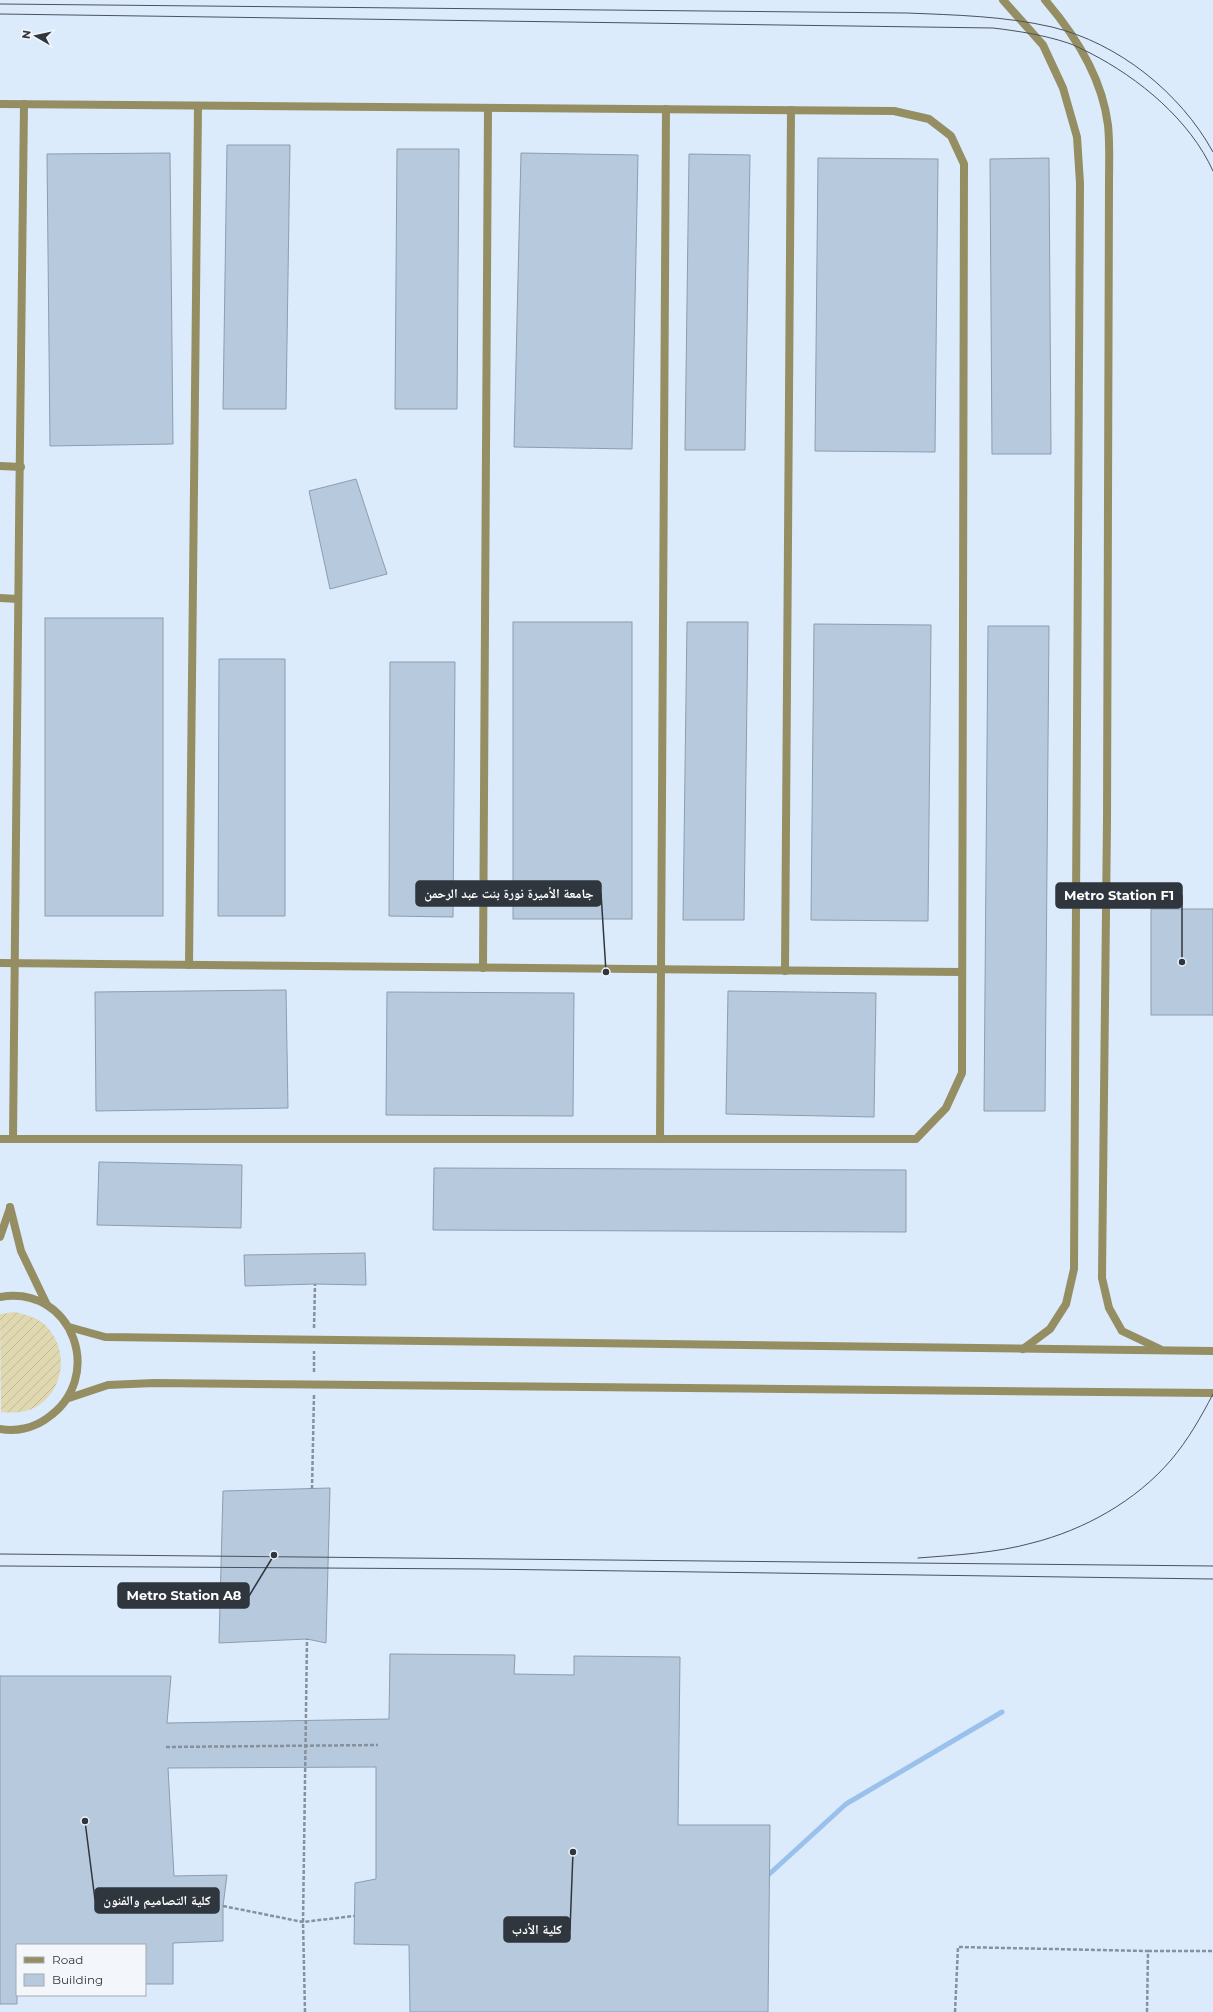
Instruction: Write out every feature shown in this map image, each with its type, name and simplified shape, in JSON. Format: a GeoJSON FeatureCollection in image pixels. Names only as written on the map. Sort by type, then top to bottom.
{"type":"FeatureCollection","features":[{"type":"Feature","properties":{"kind":"street"},"geometry":{"type":"LineString","coordinates":[[1003,0],[1043,45],[1063,88],[1077,137],[1080,183],[1074,1269],[1066,1304],[1050,1329],[1023,1349]]}},
{"type":"Feature","properties":{"kind":"street"},"geometry":{"type":"LineString","coordinates":[[1045,0],[1068,27],[1098,80],[1108,125],[1107,813],[1102,1278],[1109,1308],[1122,1331],[1160,1349]]}},
{"type":"Feature","properties":{"kind":"street"},"geometry":{"type":"LineString","coordinates":[[0,104],[894,111],[929,118],[951,136],[964,164],[962,1073],[946,1108],[916,1139],[0,1139]]}},
{"type":"Feature","properties":{"kind":"street"},"geometry":{"type":"LineString","coordinates":[[13,1139],[24,104]]}},
{"type":"Feature","properties":{"kind":"street"},"geometry":{"type":"LineString","coordinates":[[189,965],[198,106]]}},
{"type":"Feature","properties":{"kind":"street"},"geometry":{"type":"LineString","coordinates":[[483,968],[488,108]]}},
{"type":"Feature","properties":{"kind":"street"},"geometry":{"type":"LineString","coordinates":[[660,1139],[666,110]]}},
{"type":"Feature","properties":{"kind":"street"},"geometry":{"type":"LineString","coordinates":[[784,971],[791,110]]}},
{"type":"Feature","properties":{"kind":"street"},"geometry":{"type":"LineString","coordinates":[[0,466],[21,467]]}},
{"type":"Feature","properties":{"kind":"street"},"geometry":{"type":"LineString","coordinates":[[0,598],[18,598]]}},
{"type":"Feature","properties":{"kind":"street"},"geometry":{"type":"LineString","coordinates":[[0,963],[962,972]]}},
{"type":"Feature","properties":{"kind":"street"},"geometry":{"type":"LineString","coordinates":[[0,1238],[10,1208],[22,1251],[47,1305]]}},
{"type":"Feature","properties":{"kind":"street"},"geometry":{"type":"LineString","coordinates":[[0,1297],[10,1295],[29,1297],[47,1305],[59,1315],[69,1327],[76,1344],[79,1362],[76,1380],[69,1398],[56,1413],[40,1424],[21,1429],[0,1429]]}},
{"type":"Feature","properties":{"kind":"street"},"geometry":{"type":"LineString","coordinates":[[69,1327],[105,1337],[1023,1349],[1160,1349],[1213,1351]]}},
{"type":"Feature","properties":{"kind":"street"},"geometry":{"type":"LineString","coordinates":[[69,1398],[108,1385],[154,1383],[1213,1393]]}},
{"type":"Feature","properties":{"kind":"path"},"geometry":{"type":"LineString","coordinates":[[305,2012],[303,1922],[307,1745],[307,1639]]}},
{"type":"Feature","properties":{"kind":"path"},"geometry":{"type":"LineString","coordinates":[[166,1747],[378,1744]]}},
{"type":"Feature","properties":{"kind":"path"},"geometry":{"type":"LineString","coordinates":[[223,1906],[303,1922],[354,1916]]}},
{"type":"Feature","properties":{"kind":"path"},"geometry":{"type":"LineString","coordinates":[[955,2012],[958,1947],[1213,1951]]}},
{"type":"Feature","properties":{"kind":"path"},"geometry":{"type":"LineString","coordinates":[[1147,2012],[1148,1951]]}},
{"type":"Feature","properties":{"kind":"shaded area"},"geometry":{"type":"Polygon","coordinates":[[[15,1312],[38,1320],[45,1325],[53,1335],[61,1358],[60,1370],[58,1381],[52,1392],[44,1401],[34,1408],[26,1411],[1,1412],[0,1314],[15,1312]]]}},
{"type":"Feature","properties":{"kind":"building"},"geometry":{"type":"Polygon","coordinates":[[[227,145],[290,145],[286,409],[223,409],[227,145]]]}},
{"type":"Feature","properties":{"kind":"building"},"geometry":{"type":"Polygon","coordinates":[[[397,149],[459,149],[457,409],[395,409],[397,149]]]}},
{"type":"Feature","properties":{"kind":"building"},"geometry":{"type":"Polygon","coordinates":[[[170,153],[173,444],[50,446],[47,154],[170,153]]]}},
{"type":"Feature","properties":{"kind":"building"},"geometry":{"type":"Polygon","coordinates":[[[521,153],[638,155],[632,449],[514,447],[521,153]]]}},
{"type":"Feature","properties":{"kind":"building"},"geometry":{"type":"Polygon","coordinates":[[[689,154],[750,155],[745,450],[685,450],[689,154]]]}},
{"type":"Feature","properties":{"kind":"building"},"geometry":{"type":"Polygon","coordinates":[[[818,158],[938,159],[935,452],[815,451],[818,158]]]}},
{"type":"Feature","properties":{"kind":"building"},"geometry":{"type":"Polygon","coordinates":[[[1049,158],[1051,454],[992,454],[990,159],[1049,158]]]}},
{"type":"Feature","properties":{"kind":"building"},"geometry":{"type":"Polygon","coordinates":[[[356,479],[387,574],[330,589],[309,491],[356,479]]]}},
{"type":"Feature","properties":{"kind":"building"},"geometry":{"type":"Polygon","coordinates":[[[45,618],[163,618],[163,916],[45,916],[45,618]]]}},
{"type":"Feature","properties":{"kind":"building"},"geometry":{"type":"Polygon","coordinates":[[[513,622],[632,622],[632,919],[513,919],[513,622]]]}},
{"type":"Feature","properties":{"kind":"building"},"geometry":{"type":"Polygon","coordinates":[[[687,622],[748,622],[744,920],[683,920],[687,622]]]}},
{"type":"Feature","properties":{"kind":"building"},"geometry":{"type":"Polygon","coordinates":[[[814,624],[931,625],[928,921],[811,920],[814,624]]]}},
{"type":"Feature","properties":{"kind":"building"},"geometry":{"type":"Polygon","coordinates":[[[988,626],[1049,626],[1045,1111],[984,1111],[988,626]]]}},
{"type":"Feature","properties":{"kind":"building"},"geometry":{"type":"Polygon","coordinates":[[[219,659],[285,659],[285,916],[218,916],[219,659]]]}},
{"type":"Feature","properties":{"kind":"building"},"geometry":{"type":"Polygon","coordinates":[[[390,662],[455,662],[453,917],[389,916],[390,662]]]}},
{"type":"Feature","properties":{"kind":"building"},"geometry":{"type":"Polygon","coordinates":[[[1151,909],[1213,909],[1213,1015],[1151,1015],[1151,909]]]}},
{"type":"Feature","properties":{"kind":"building"},"geometry":{"type":"Polygon","coordinates":[[[286,990],[288,1108],[96,1111],[95,992],[286,990]]]}},
{"type":"Feature","properties":{"kind":"building"},"geometry":{"type":"Polygon","coordinates":[[[728,991],[876,993],[874,1117],[726,1114],[728,991]]]}},
{"type":"Feature","properties":{"kind":"building"},"geometry":{"type":"Polygon","coordinates":[[[387,992],[574,993],[573,1116],[386,1115],[387,992]]]}},
{"type":"Feature","properties":{"kind":"building"},"geometry":{"type":"Polygon","coordinates":[[[99,1162],[242,1165],[241,1228],[97,1225],[99,1162]]]}},
{"type":"Feature","properties":{"kind":"building"},"geometry":{"type":"Polygon","coordinates":[[[434,1168],[906,1170],[906,1232],[433,1230],[434,1168]]]}},
{"type":"Feature","properties":{"kind":"building"},"geometry":{"type":"Polygon","coordinates":[[[365,1253],[366,1285],[315,1284],[245,1286],[244,1255],[365,1253]]]}},
{"type":"Feature","properties":{"kind":"building"},"geometry":{"type":"Polygon","coordinates":[[[330,1488],[326,1643],[307,1639],[219,1643],[223,1491],[330,1488]]]}},
{"type":"Feature","properties":{"kind":"building"},"geometry":{"type":"Polygon","coordinates":[[[390,1654],[515,1655],[514,1674],[574,1675],[574,1656],[680,1657],[678,1825],[770,1825],[768,2012],[410,2012],[409,1945],[354,1944],[355,1883],[376,1879],[376,1767],[168,1768],[174,1876],[227,1875],[223,1906],[223,1941],[173,1943],[173,1984],[146,1984],[146,1944],[16,1944],[17,2004],[0,2004],[0,1676],[171,1676],[167,1723],[389,1719],[390,1654]]]}},
{"type":"Feature","properties":{"kind":"waterway"},"geometry":{"type":"LineString","coordinates":[[765,1878],[846,1804],[1002,1712]]}},
{"type":"Feature","properties":{"kind":"tram line"},"geometry":{"type":"LineString","coordinates":[[0,4],[907,13],[943,14],[1016,20],[1052,27],[1077,35],[1100,45],[1123,58],[1145,73],[1165,90],[1183,109],[1213,152]]}},
{"type":"Feature","properties":{"kind":"tram line"},"geometry":{"type":"LineString","coordinates":[[0,14],[1002,29],[1059,40],[1071,44],[1090,53],[1127,75],[1161,102],[1177,118],[1203,152],[1213,171]]}},
{"type":"Feature","properties":{"kind":"tram line"},"geometry":{"type":"LineString","coordinates":[[918,1558],[976,1553],[1032,1543],[1071,1530],[1108,1512],[1142,1488],[1171,1460],[1194,1428],[1213,1394]]}},
{"type":"Feature","properties":{"kind":"tram line"},"geometry":{"type":"LineString","coordinates":[[0,1554],[1213,1566]]}},
{"type":"Feature","properties":{"kind":"tram line"},"geometry":{"type":"LineString","coordinates":[[0,1566],[480,1569],[1213,1579]]}},
{"type":"Feature","properties":{"kind":"place","name":"Metro Station F1"},"geometry":{"type":"Point","coordinates":[1182,962]}},
{"type":"Feature","properties":{"kind":"place","name":"جامعة الأميرة نورة بنت عبد الرحمن"},"geometry":{"type":"Point","coordinates":[606,972]}},
{"type":"Feature","properties":{"kind":"place","name":"Metro Station A8"},"geometry":{"type":"Point","coordinates":[274,1555]}},
{"type":"Feature","properties":{"kind":"place","name":"كلية التصاميم والفنون"},"geometry":{"type":"Point","coordinates":[85,1821]}},
{"type":"Feature","properties":{"kind":"place","name":"كلية الأدب"},"geometry":{"type":"Point","coordinates":[573,1852]}}]}
